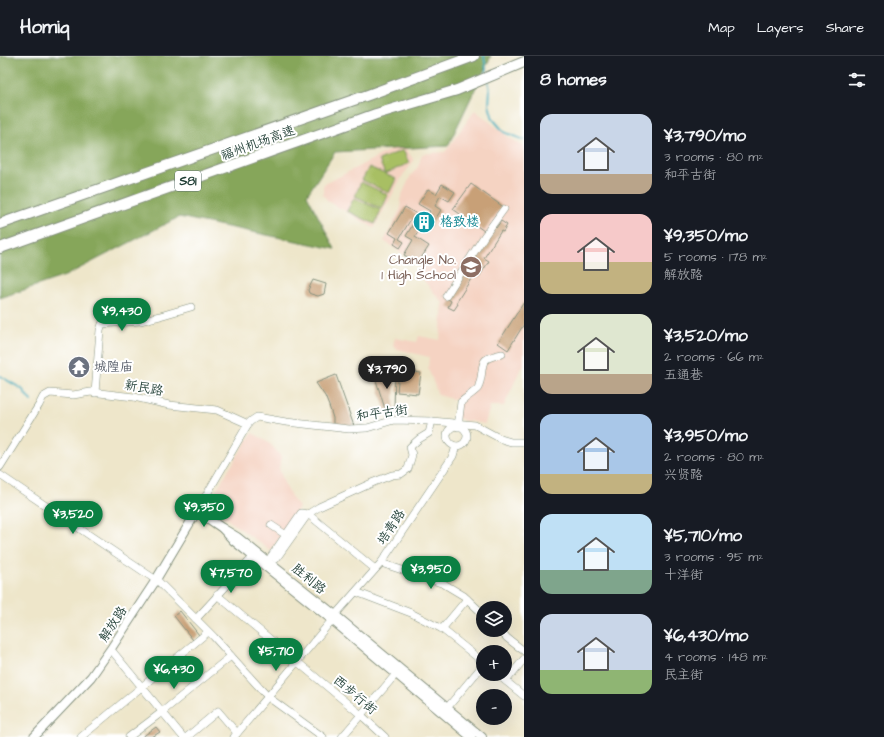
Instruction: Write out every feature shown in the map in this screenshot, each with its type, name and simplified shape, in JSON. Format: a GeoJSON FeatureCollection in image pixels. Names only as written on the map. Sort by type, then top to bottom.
{"type":"FeatureCollection","features":[{"type":"Feature","properties":{"kind":"highway","name":"福州机场高速"},"geometry":{"type":"LineString","coordinates":[[0,224],[368,95],[474,56]]}},
{"type":"Feature","properties":{"kind":"highway","name":"福州机场高速"},"geometry":{"type":"LineString","coordinates":[[0,248],[376,114],[457,90],[524,62]]}},
{"type":"Feature","properties":{"kind":"main road"},"geometry":{"type":"LineString","coordinates":[[197,511],[222,528]]}},
{"type":"Feature","properties":{"kind":"main road","name":"解放路"},"geometry":{"type":"LineString","coordinates":[[35,737],[91,677],[112,648],[156,580],[197,511]]}},
{"type":"Feature","properties":{"kind":"main road","name":"胜利路"},"geometry":{"type":"LineString","coordinates":[[222,528],[234,540],[482,737]]}},
{"type":"Feature","properties":{"kind":"main road","name":"胜利路"},"geometry":{"type":"LineString","coordinates":[[222,528],[237,537],[268,561],[396,674],[471,737]]}},
{"type":"Feature","properties":{"kind":"street"},"geometry":{"type":"LineString","coordinates":[[446,296],[504,209]]}},
{"type":"Feature","properties":{"kind":"street"},"geometry":{"type":"LineString","coordinates":[[95,393],[100,330],[102,324],[140,321],[191,307]]}},
{"type":"Feature","properties":{"kind":"street"},"geometry":{"type":"LineString","coordinates":[[459,425],[450,429],[448,435],[450,443],[456,446],[462,445],[467,438],[466,432],[459,425],[461,402],[478,389],[484,361],[491,356],[502,354]]}},
{"type":"Feature","properties":{"kind":"street","name":"新民路"},"geometry":{"type":"LineString","coordinates":[[0,466],[43,397],[50,394],[73,395],[91,392],[134,397],[169,405],[217,410],[248,424]]}},
{"type":"Feature","properties":{"kind":"street","name":"和平古街"},"geometry":{"type":"LineString","coordinates":[[248,424],[258,417],[286,422],[349,429],[367,428],[394,420],[432,421],[459,425],[475,425],[500,439],[511,442],[524,442]]}},
{"type":"Feature","properties":{"kind":"street"},"geometry":{"type":"LineString","coordinates":[[276,558],[308,514],[319,507],[374,482],[392,475],[401,474],[408,469],[412,455],[410,447],[429,433],[432,421]]}},
{"type":"Feature","properties":{"kind":"street"},"geometry":{"type":"LineString","coordinates":[[197,511],[248,424]]}},
{"type":"Feature","properties":{"kind":"street","name":"培青路"},"geometry":{"type":"LineString","coordinates":[[236,735],[381,563],[453,456],[456,446]]}},
{"type":"Feature","properties":{"kind":"street"},"geometry":{"type":"LineString","coordinates":[[0,475],[156,580],[196,619],[268,697],[323,737]]}},
{"type":"Feature","properties":{"kind":"street"},"geometry":{"type":"LineString","coordinates":[[268,561],[301,513],[308,514],[375,569]]}},
{"type":"Feature","properties":{"kind":"street"},"geometry":{"type":"LineString","coordinates":[[272,525],[286,535]]}},
{"type":"Feature","properties":{"kind":"street"},"geometry":{"type":"LineString","coordinates":[[196,619],[254,556]]}},
{"type":"Feature","properties":{"kind":"street"},"geometry":{"type":"LineString","coordinates":[[381,563],[444,584],[467,599],[476,607]]}},
{"type":"Feature","properties":{"kind":"street"},"geometry":{"type":"LineString","coordinates":[[356,592],[411,613],[442,629],[476,658]]}},
{"type":"Feature","properties":{"kind":"street","name":"西步行街"},"geometry":{"type":"LineString","coordinates":[[217,595],[360,714],[385,737]]}},
{"type":"Feature","properties":{"kind":"street"},"geometry":{"type":"LineString","coordinates":[[442,629],[467,599]]}},
{"type":"Feature","properties":{"kind":"street"},"geometry":{"type":"LineString","coordinates":[[81,737],[208,632]]}},
{"type":"Feature","properties":{"kind":"street"},"geometry":{"type":"LineString","coordinates":[[507,637],[523,647]]}},
{"type":"Feature","properties":{"kind":"street"},"geometry":{"type":"LineString","coordinates":[[113,652],[183,737]]}},
{"type":"Feature","properties":{"kind":"street"},"geometry":{"type":"LineString","coordinates":[[129,737],[231,656]]}},
{"type":"Feature","properties":{"kind":"street"},"geometry":{"type":"LineString","coordinates":[[512,674],[524,659]]}},
{"type":"Feature","properties":{"kind":"street"},"geometry":{"type":"LineString","coordinates":[[447,708],[476,673]]}},
{"type":"Feature","properties":{"kind":"street"},"geometry":{"type":"LineString","coordinates":[[342,737],[360,714],[396,674]]}},
{"type":"Feature","properties":{"kind":"street"},"geometry":{"type":"LineString","coordinates":[[506,681],[524,696]]}},
{"type":"Feature","properties":{"kind":"street"},"geometry":{"type":"LineString","coordinates":[[188,737],[218,711],[236,735]]}},
{"type":"Feature","properties":{"kind":"shaded area","name":"Changle No. 1 High School"},"geometry":{"type":"Polygon","coordinates":[[[475,110],[507,136],[524,147],[524,366],[520,370],[504,406],[490,406],[485,424],[455,419],[456,400],[438,395],[428,368],[429,357],[397,349],[393,345],[395,338],[417,342],[419,336],[440,340],[443,303],[424,281],[423,272],[414,262],[384,241],[401,208],[400,199],[411,175],[418,167],[422,154],[445,152],[475,110]]]}},
{"type":"Feature","properties":{"kind":"shaded area","name":"Changle No. 1 High School"},"geometry":{"type":"Polygon","coordinates":[[[396,147],[406,149],[413,159],[413,162],[403,175],[374,228],[328,201],[323,195],[323,185],[396,147]]]}},
{"type":"Feature","properties":{"kind":"shaded area"},"geometry":{"type":"Polygon","coordinates":[[[252,433],[266,440],[281,457],[279,468],[284,483],[299,507],[271,551],[210,507],[209,501],[252,433]]]}},
{"type":"Feature","properties":{"kind":"green space"},"geometry":{"type":"Polygon","coordinates":[[[0,56],[491,56],[448,146],[335,152],[307,195],[335,249],[179,217],[65,276],[0,298],[0,56]]]}},
{"type":"Feature","properties":{"kind":"green space"},"geometry":{"type":"Polygon","coordinates":[[[403,150],[409,163],[385,174],[379,160],[403,150]]]}},
{"type":"Feature","properties":{"kind":"green space"},"geometry":{"type":"Polygon","coordinates":[[[369,167],[396,179],[389,193],[362,180],[369,167]]]}},
{"type":"Feature","properties":{"kind":"green space"},"geometry":{"type":"Polygon","coordinates":[[[361,182],[388,195],[382,209],[355,196],[361,182]]]}},
{"type":"Feature","properties":{"kind":"green space"},"geometry":{"type":"Polygon","coordinates":[[[354,198],[381,210],[375,224],[347,211],[354,198]]]}},
{"type":"Feature","properties":{"kind":"building","name":"格致楼"},"geometry":{"type":"Polygon","coordinates":[[[442,184],[455,192],[449,201],[440,196],[435,206],[441,210],[429,229],[422,225],[415,237],[429,246],[418,263],[404,255],[413,240],[406,236],[415,221],[411,219],[399,239],[404,242],[400,248],[394,244],[397,238],[389,233],[405,207],[425,219],[430,211],[418,204],[428,189],[436,194],[442,184]]]}},
{"type":"Feature","properties":{"kind":"building"},"geometry":{"type":"Polygon","coordinates":[[[471,184],[502,206],[484,231],[453,209],[471,184]]]}},
{"type":"Feature","properties":{"kind":"building"},"geometry":{"type":"Polygon","coordinates":[[[501,221],[507,225],[503,232],[501,231],[484,258],[489,261],[479,277],[474,274],[456,303],[458,304],[454,310],[448,307],[451,301],[448,299],[494,226],[496,228],[501,221]]]}},
{"type":"Feature","properties":{"kind":"building"},"geometry":{"type":"Polygon","coordinates":[[[313,280],[326,284],[324,294],[318,296],[309,293],[308,290],[313,280]]]}},
{"type":"Feature","properties":{"kind":"building"},"geometry":{"type":"Polygon","coordinates":[[[524,302],[524,324],[508,350],[498,343],[524,302]]]}},
{"type":"Feature","properties":{"kind":"building"},"geometry":{"type":"Polygon","coordinates":[[[399,370],[421,373],[418,394],[397,392],[399,370]]]}},
{"type":"Feature","properties":{"kind":"building"},"geometry":{"type":"Polygon","coordinates":[[[395,372],[394,410],[386,412],[375,377],[395,372]]]}},
{"type":"Feature","properties":{"kind":"building"},"geometry":{"type":"Polygon","coordinates":[[[336,375],[354,426],[333,426],[333,418],[329,406],[325,396],[316,383],[336,375]]]}},
{"type":"Feature","properties":{"kind":"building"},"geometry":{"type":"Polygon","coordinates":[[[180,611],[199,635],[193,640],[174,616],[180,611]]]}},
{"type":"Feature","properties":{"kind":"building"},"geometry":{"type":"Polygon","coordinates":[[[156,727],[160,732],[152,737],[142,737],[156,727]]]}},
{"type":"Feature","properties":{"kind":"waterway"},"geometry":{"type":"LineString","coordinates":[[484,56],[487,75]]}},
{"type":"Feature","properties":{"kind":"waterway"},"geometry":{"type":"LineString","coordinates":[[488,81],[490,90],[489,105],[493,119],[504,132],[524,140]]}},
{"type":"Feature","properties":{"kind":"waterway"},"geometry":{"type":"LineString","coordinates":[[0,376],[22,389],[31,401]]}},
{"type":"Feature","properties":{"kind":"place","name":"格致楼"},"geometry":{"type":"Point","coordinates":[424,222]}},
{"type":"Feature","properties":{"kind":"place","name":"Changle No. 1 High School"},"geometry":{"type":"Point","coordinates":[471,267]}},
{"type":"Feature","properties":{"kind":"place","name":"城隍庙"},"geometry":{"type":"Point","coordinates":[79,367]}}]}
